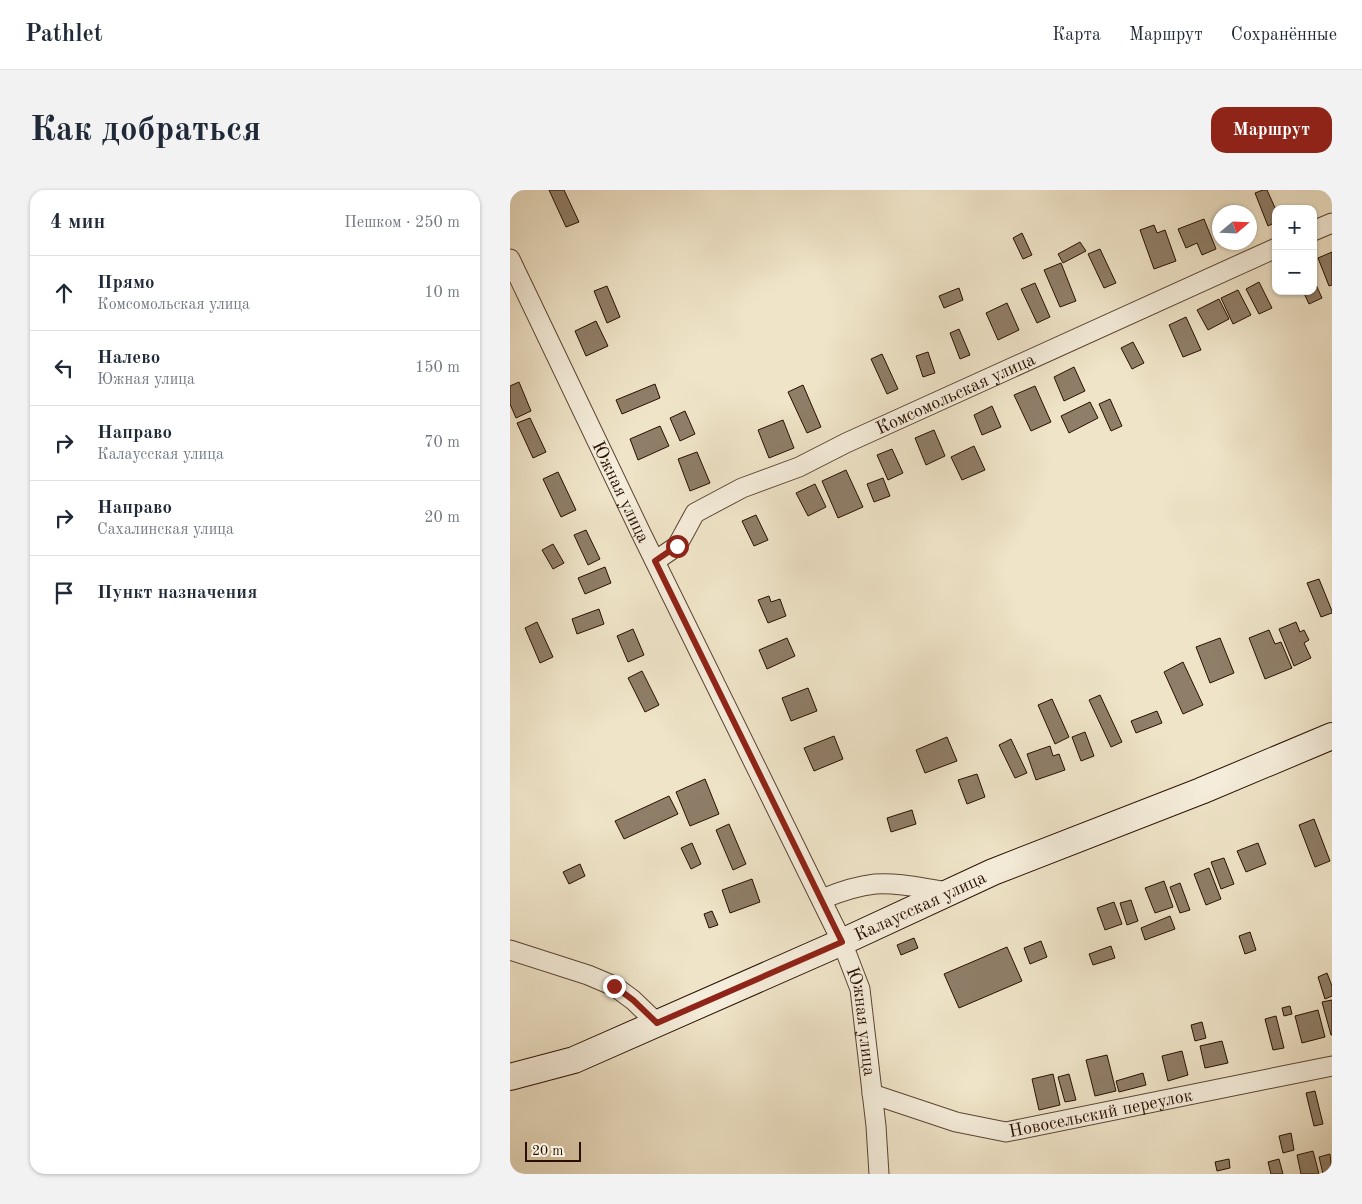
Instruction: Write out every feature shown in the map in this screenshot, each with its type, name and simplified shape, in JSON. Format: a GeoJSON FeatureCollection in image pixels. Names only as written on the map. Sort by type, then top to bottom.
{"type":"FeatureCollection","features":[{"type":"Feature","properties":{"kind":"street"},"geometry":{"type":"LineString","coordinates":[[1317,229],[1332,223]]}},
{"type":"Feature","properties":{"kind":"street","name":"Комсомольская улица"},"geometry":{"type":"LineString","coordinates":[[655,561],[677,546],[695,513],[742,488],[799,467],[855,439],[1272,250]]}},
{"type":"Feature","properties":{"kind":"street","name":"Южная улица"},"geometry":{"type":"LineString","coordinates":[[510,259],[655,561],[842,942],[860,990],[879,1174]]}},
{"type":"Feature","properties":{"kind":"street","name":"Калаусская улица"},"geometry":{"type":"LineString","coordinates":[[510,1077],[574,1060],[842,942],[993,872],[1201,791],[1332,736]]}},
{"type":"Feature","properties":{"kind":"street"},"geometry":{"type":"LineString","coordinates":[[822,899],[846,890],[876,884],[904,885],[949,892]]}},
{"type":"Feature","properties":{"kind":"street"},"geometry":{"type":"LineString","coordinates":[[510,950],[580,972],[614,986],[633,1000],[657,1023]]}},
{"type":"Feature","properties":{"kind":"street","name":"Новосельский переулок"},"geometry":{"type":"LineString","coordinates":[[872,1094],[956,1122],[1006,1132],[1332,1066]]}},
{"type":"Feature","properties":{"kind":"building"},"geometry":{"type":"Polygon","coordinates":[[[549,190],[564,190],[579,222],[566,227],[549,190]]]}},
{"type":"Feature","properties":{"kind":"building"},"geometry":{"type":"Polygon","coordinates":[[[1267,190],[1274,205],[1272,205],[1272,224],[1268,226],[1255,193],[1267,190]]]}},
{"type":"Feature","properties":{"kind":"building"},"geometry":{"type":"Polygon","coordinates":[[[1204,219],[1212,239],[1212,250],[1214,250],[1202,255],[1197,243],[1186,248],[1178,229],[1204,219]]]}},
{"type":"Feature","properties":{"kind":"building"},"geometry":{"type":"Polygon","coordinates":[[[1154,225],[1157,233],[1165,230],[1176,261],[1154,269],[1140,230],[1154,225]]]}},
{"type":"Feature","properties":{"kind":"building"},"geometry":{"type":"Polygon","coordinates":[[[1022,233],[1032,255],[1023,259],[1013,238],[1022,233]]]}},
{"type":"Feature","properties":{"kind":"building"},"geometry":{"type":"Polygon","coordinates":[[[1080,242],[1086,251],[1063,263],[1058,254],[1080,242]]]}},
{"type":"Feature","properties":{"kind":"building"},"geometry":{"type":"Polygon","coordinates":[[[1100,249],[1116,283],[1104,288],[1088,254],[1100,249]]]}},
{"type":"Feature","properties":{"kind":"building"},"geometry":{"type":"Polygon","coordinates":[[[1332,252],[1332,285],[1329,286],[1318,258],[1332,252]]]}},
{"type":"Feature","properties":{"kind":"building"},"geometry":{"type":"Polygon","coordinates":[[[1061,263],[1076,301],[1060,307],[1044,270],[1061,263]]]}},
{"type":"Feature","properties":{"kind":"building"},"geometry":{"type":"Polygon","coordinates":[[[1259,282],[1272,308],[1259,314],[1246,289],[1259,282]]]}},
{"type":"Feature","properties":{"kind":"building"},"geometry":{"type":"Polygon","coordinates":[[[1035,283],[1050,317],[1037,323],[1021,289],[1035,283]]]}},
{"type":"Feature","properties":{"kind":"building"},"geometry":{"type":"Polygon","coordinates":[[[607,286],[620,317],[607,323],[594,291],[607,286]]]}},
{"type":"Feature","properties":{"kind":"building"},"geometry":{"type":"Polygon","coordinates":[[[1317,287],[1322,298],[1309,304],[1305,295],[1317,295],[1317,287]]]}},
{"type":"Feature","properties":{"kind":"building"},"geometry":{"type":"Polygon","coordinates":[[[959,288],[963,300],[944,308],[939,296],[959,288]]]}},
{"type":"Feature","properties":{"kind":"building"},"geometry":{"type":"Polygon","coordinates":[[[1238,290],[1251,315],[1233,324],[1221,298],[1238,290]]]}},
{"type":"Feature","properties":{"kind":"building"},"geometry":{"type":"Polygon","coordinates":[[[1219,299],[1229,319],[1208,330],[1197,310],[1219,299]]]}},
{"type":"Feature","properties":{"kind":"building"},"geometry":{"type":"Polygon","coordinates":[[[1007,303],[1019,330],[998,340],[986,313],[1007,303]]]}},
{"type":"Feature","properties":{"kind":"building"},"geometry":{"type":"Polygon","coordinates":[[[1186,317],[1201,350],[1183,357],[1169,325],[1186,317]]]}},
{"type":"Feature","properties":{"kind":"building"},"geometry":{"type":"Polygon","coordinates":[[[596,321],[608,346],[586,356],[575,331],[596,321]]]}},
{"type":"Feature","properties":{"kind":"building"},"geometry":{"type":"Polygon","coordinates":[[[959,329],[970,355],[960,359],[950,333],[959,329]]]}},
{"type":"Feature","properties":{"kind":"building"},"geometry":{"type":"Polygon","coordinates":[[[1133,342],[1144,363],[1132,369],[1121,348],[1133,342]]]}},
{"type":"Feature","properties":{"kind":"building"},"geometry":{"type":"Polygon","coordinates":[[[928,352],[935,373],[923,377],[916,356],[928,352]]]}},
{"type":"Feature","properties":{"kind":"building"},"geometry":{"type":"Polygon","coordinates":[[[882,354],[898,389],[887,394],[871,359],[882,354]]]}},
{"type":"Feature","properties":{"kind":"building"},"geometry":{"type":"Polygon","coordinates":[[[1074,367],[1085,391],[1064,401],[1054,377],[1074,367]]]}},
{"type":"Feature","properties":{"kind":"building"},"geometry":{"type":"Polygon","coordinates":[[[519,382],[531,411],[516,418],[510,404],[510,386],[519,382]]]}},
{"type":"Feature","properties":{"kind":"building"},"geometry":{"type":"Polygon","coordinates":[[[655,384],[660,398],[622,414],[616,400],[655,384]]]}},
{"type":"Feature","properties":{"kind":"building"},"geometry":{"type":"Polygon","coordinates":[[[803,385],[821,427],[807,433],[788,392],[803,385]]]}},
{"type":"Feature","properties":{"kind":"building"},"geometry":{"type":"Polygon","coordinates":[[[1035,386],[1051,422],[1031,431],[1014,395],[1035,386]]]}},
{"type":"Feature","properties":{"kind":"building"},"geometry":{"type":"Polygon","coordinates":[[[1110,399],[1122,426],[1111,431],[1099,404],[1110,399]]]}},
{"type":"Feature","properties":{"kind":"building"},"geometry":{"type":"Polygon","coordinates":[[[1090,402],[1098,418],[1069,433],[1061,416],[1090,402]]]}},
{"type":"Feature","properties":{"kind":"building"},"geometry":{"type":"Polygon","coordinates":[[[992,406],[1001,427],[982,435],[974,415],[992,406]]]}},
{"type":"Feature","properties":{"kind":"building"},"geometry":{"type":"Polygon","coordinates":[[[685,411],[695,434],[680,441],[670,418],[685,411]]]}},
{"type":"Feature","properties":{"kind":"building"},"geometry":{"type":"Polygon","coordinates":[[[530,418],[546,452],[533,458],[517,423],[530,418]]]}},
{"type":"Feature","properties":{"kind":"building"},"geometry":{"type":"Polygon","coordinates":[[[783,420],[794,448],[769,458],[758,430],[783,420]]]}},
{"type":"Feature","properties":{"kind":"building"},"geometry":{"type":"Polygon","coordinates":[[[660,426],[669,446],[638,460],[630,439],[660,426]]]}},
{"type":"Feature","properties":{"kind":"building"},"geometry":{"type":"Polygon","coordinates":[[[934,430],[945,456],[926,465],[915,438],[934,430]]]}},
{"type":"Feature","properties":{"kind":"building"},"geometry":{"type":"Polygon","coordinates":[[[974,446],[985,470],[962,480],[951,457],[974,446]]]}},
{"type":"Feature","properties":{"kind":"building"},"geometry":{"type":"Polygon","coordinates":[[[892,449],[903,473],[888,480],[877,455],[892,449]]]}},
{"type":"Feature","properties":{"kind":"building"},"geometry":{"type":"Polygon","coordinates":[[[697,452],[710,483],[690,491],[678,459],[697,452]]]}},
{"type":"Feature","properties":{"kind":"building"},"geometry":{"type":"Polygon","coordinates":[[[846,470],[863,507],[838,518],[822,481],[846,470]]]}},
{"type":"Feature","properties":{"kind":"building"},"geometry":{"type":"Polygon","coordinates":[[[558,472],[576,510],[561,517],[543,479],[558,472]]]}},
{"type":"Feature","properties":{"kind":"building"},"geometry":{"type":"Polygon","coordinates":[[[883,478],[890,496],[874,502],[867,484],[883,478]]]}},
{"type":"Feature","properties":{"kind":"building"},"geometry":{"type":"Polygon","coordinates":[[[815,484],[826,507],[808,516],[796,493],[815,484]]]}},
{"type":"Feature","properties":{"kind":"building"},"geometry":{"type":"Polygon","coordinates":[[[756,515],[768,540],[754,546],[742,521],[756,515]]]}},
{"type":"Feature","properties":{"kind":"building"},"geometry":{"type":"Polygon","coordinates":[[[586,530],[600,559],[588,565],[574,535],[586,530]]]}},
{"type":"Feature","properties":{"kind":"building"},"geometry":{"type":"Polygon","coordinates":[[[553,544],[564,563],[553,569],[542,550],[553,544]]]}},
{"type":"Feature","properties":{"kind":"building"},"geometry":{"type":"Polygon","coordinates":[[[605,567],[611,583],[585,594],[578,578],[605,567]]]}},
{"type":"Feature","properties":{"kind":"building"},"geometry":{"type":"Polygon","coordinates":[[[1319,579],[1332,611],[1332,613],[1321,617],[1307,583],[1319,579]]]}},
{"type":"Feature","properties":{"kind":"building"},"geometry":{"type":"Polygon","coordinates":[[[769,596],[771,602],[780,599],[786,616],[768,623],[758,600],[769,596]]]}},
{"type":"Feature","properties":{"kind":"building"},"geometry":{"type":"Polygon","coordinates":[[[599,609],[604,624],[577,634],[572,619],[599,609]]]}},
{"type":"Feature","properties":{"kind":"building"},"geometry":{"type":"Polygon","coordinates":[[[537,622],[553,657],[540,663],[525,628],[537,622]]]}},
{"type":"Feature","properties":{"kind":"building"},"geometry":{"type":"Polygon","coordinates":[[[1296,622],[1300,632],[1304,630],[1309,640],[1304,643],[1311,658],[1294,666],[1279,629],[1296,622]]]}},
{"type":"Feature","properties":{"kind":"building"},"geometry":{"type":"Polygon","coordinates":[[[633,629],[644,655],[628,662],[617,636],[633,629]]]}},
{"type":"Feature","properties":{"kind":"building"},"geometry":{"type":"Polygon","coordinates":[[[1269,630],[1275,644],[1281,642],[1292,668],[1265,679],[1249,638],[1269,630]]]}},
{"type":"Feature","properties":{"kind":"building"},"geometry":{"type":"Polygon","coordinates":[[[787,638],[795,656],[767,669],[759,650],[787,638]]]}},
{"type":"Feature","properties":{"kind":"building"},"geometry":{"type":"Polygon","coordinates":[[[1220,638],[1234,673],[1210,683],[1196,647],[1220,638]]]}},
{"type":"Feature","properties":{"kind":"building"},"geometry":{"type":"Polygon","coordinates":[[[1183,662],[1203,705],[1183,714],[1164,672],[1183,662]]]}},
{"type":"Feature","properties":{"kind":"building"},"geometry":{"type":"Polygon","coordinates":[[[642,671],[659,705],[645,712],[628,678],[642,671]]]}},
{"type":"Feature","properties":{"kind":"building"},"geometry":{"type":"Polygon","coordinates":[[[808,688],[817,711],[791,721],[782,698],[808,688]]]}},
{"type":"Feature","properties":{"kind":"building"},"geometry":{"type":"Polygon","coordinates":[[[1100,695],[1122,742],[1111,747],[1089,700],[1100,695]]]}},
{"type":"Feature","properties":{"kind":"building"},"geometry":{"type":"Polygon","coordinates":[[[1052,699],[1069,737],[1055,744],[1038,705],[1052,699]]]}},
{"type":"Feature","properties":{"kind":"building"},"geometry":{"type":"Polygon","coordinates":[[[1157,711],[1162,723],[1136,733],[1131,721],[1157,711]]]}},
{"type":"Feature","properties":{"kind":"building"},"geometry":{"type":"Polygon","coordinates":[[[1085,732],[1094,756],[1081,761],[1072,737],[1085,732]]]}},
{"type":"Feature","properties":{"kind":"building"},"geometry":{"type":"Polygon","coordinates":[[[834,736],[843,759],[814,771],[804,748],[834,736]]]}},
{"type":"Feature","properties":{"kind":"building"},"geometry":{"type":"Polygon","coordinates":[[[947,737],[957,761],[925,773],[916,750],[947,737]]]}},
{"type":"Feature","properties":{"kind":"building"},"geometry":{"type":"Polygon","coordinates":[[[1011,739],[1027,773],[1015,778],[999,745],[1011,739]]]}},
{"type":"Feature","properties":{"kind":"building"},"geometry":{"type":"Polygon","coordinates":[[[1050,746],[1053,756],[1059,754],[1065,770],[1036,780],[1027,754],[1050,746]]]}},
{"type":"Feature","properties":{"kind":"building"},"geometry":{"type":"Polygon","coordinates":[[[977,774],[985,797],[967,804],[958,780],[977,774]]]}},
{"type":"Feature","properties":{"kind":"building"},"geometry":{"type":"Polygon","coordinates":[[[705,779],[719,814],[690,826],[676,792],[705,779]]]}},
{"type":"Feature","properties":{"kind":"building"},"geometry":{"type":"Polygon","coordinates":[[[669,796],[678,814],[624,839],[615,821],[669,796]]]}},
{"type":"Feature","properties":{"kind":"building"},"geometry":{"type":"Polygon","coordinates":[[[912,810],[916,824],[891,832],[887,818],[912,810]]]}},
{"type":"Feature","properties":{"kind":"building"},"geometry":{"type":"Polygon","coordinates":[[[1314,819],[1330,861],[1315,867],[1299,825],[1314,819]]]}},
{"type":"Feature","properties":{"kind":"building"},"geometry":{"type":"Polygon","coordinates":[[[729,824],[746,864],[733,870],[716,830],[729,824]]]}},
{"type":"Feature","properties":{"kind":"building"},"geometry":{"type":"Polygon","coordinates":[[[692,843],[701,864],[691,869],[681,848],[692,843]]]}},
{"type":"Feature","properties":{"kind":"building"},"geometry":{"type":"Polygon","coordinates":[[[1258,843],[1266,864],[1246,872],[1237,851],[1258,843]]]}},
{"type":"Feature","properties":{"kind":"building"},"geometry":{"type":"Polygon","coordinates":[[[1224,858],[1234,884],[1221,889],[1211,862],[1224,858]]]}},
{"type":"Feature","properties":{"kind":"building"},"geometry":{"type":"Polygon","coordinates":[[[580,864],[585,876],[569,884],[563,872],[580,864]]]}},
{"type":"Feature","properties":{"kind":"building"},"geometry":{"type":"Polygon","coordinates":[[[1209,868],[1221,899],[1206,905],[1194,874],[1209,868]]]}},
{"type":"Feature","properties":{"kind":"building"},"geometry":{"type":"Polygon","coordinates":[[[752,879],[760,902],[730,913],[722,890],[752,879]]]}},
{"type":"Feature","properties":{"kind":"building"},"geometry":{"type":"Polygon","coordinates":[[[1164,881],[1173,907],[1155,913],[1145,888],[1164,881]]]}},
{"type":"Feature","properties":{"kind":"building"},"geometry":{"type":"Polygon","coordinates":[[[1180,883],[1190,910],[1180,913],[1170,887],[1180,883]]]}},
{"type":"Feature","properties":{"kind":"building"},"geometry":{"type":"Polygon","coordinates":[[[1131,900],[1138,921],[1127,925],[1120,903],[1131,900]]]}},
{"type":"Feature","properties":{"kind":"building"},"geometry":{"type":"Polygon","coordinates":[[[1114,902],[1122,924],[1105,930],[1097,908],[1114,902]]]}},
{"type":"Feature","properties":{"kind":"building"},"geometry":{"type":"Polygon","coordinates":[[[712,911],[718,925],[709,928],[704,914],[712,911]]]}},
{"type":"Feature","properties":{"kind":"building"},"geometry":{"type":"Polygon","coordinates":[[[1170,916],[1175,929],[1145,940],[1141,928],[1170,916]]]}},
{"type":"Feature","properties":{"kind":"building"},"geometry":{"type":"Polygon","coordinates":[[[1250,932],[1256,950],[1245,954],[1239,936],[1250,932]]]}},
{"type":"Feature","properties":{"kind":"building"},"geometry":{"type":"Polygon","coordinates":[[[914,938],[918,948],[901,955],[897,945],[914,938]]]}},
{"type":"Feature","properties":{"kind":"building"},"geometry":{"type":"Polygon","coordinates":[[[1041,941],[1047,957],[1030,964],[1024,948],[1041,941]]]}},
{"type":"Feature","properties":{"kind":"building"},"geometry":{"type":"Polygon","coordinates":[[[1111,946],[1115,958],[1093,965],[1089,954],[1111,946]]]}},
{"type":"Feature","properties":{"kind":"building"},"geometry":{"type":"Polygon","coordinates":[[[1007,947],[1022,981],[959,1008],[944,974],[1007,947]]]}},
{"type":"Feature","properties":{"kind":"building"},"geometry":{"type":"Polygon","coordinates":[[[1327,973],[1332,986],[1332,996],[1325,999],[1318,977],[1327,973]]]}},
{"type":"Feature","properties":{"kind":"building"},"geometry":{"type":"Polygon","coordinates":[[[1332,1000],[1332,1035],[1331,1035],[1322,1002],[1332,1000]]]}},
{"type":"Feature","properties":{"kind":"building"},"geometry":{"type":"Polygon","coordinates":[[[1290,1006],[1292,1014],[1284,1016],[1282,1008],[1290,1006]]]}},
{"type":"Feature","properties":{"kind":"building"},"geometry":{"type":"Polygon","coordinates":[[[1318,1010],[1325,1037],[1302,1043],[1295,1016],[1318,1010]]]}},
{"type":"Feature","properties":{"kind":"building"},"geometry":{"type":"Polygon","coordinates":[[[1276,1016],[1284,1048],[1273,1050],[1265,1019],[1276,1016]]]}},
{"type":"Feature","properties":{"kind":"building"},"geometry":{"type":"Polygon","coordinates":[[[1202,1022],[1206,1038],[1195,1041],[1191,1025],[1202,1022]]]}},
{"type":"Feature","properties":{"kind":"building"},"geometry":{"type":"Polygon","coordinates":[[[1222,1041],[1228,1063],[1205,1068],[1200,1046],[1222,1041]]]}},
{"type":"Feature","properties":{"kind":"building"},"geometry":{"type":"Polygon","coordinates":[[[1182,1051],[1188,1075],[1168,1081],[1162,1056],[1182,1051]]]}},
{"type":"Feature","properties":{"kind":"building"},"geometry":{"type":"Polygon","coordinates":[[[1107,1055],[1116,1091],[1095,1096],[1086,1060],[1107,1055]]]}},
{"type":"Feature","properties":{"kind":"building"},"geometry":{"type":"Polygon","coordinates":[[[1143,1073],[1146,1085],[1119,1092],[1116,1081],[1143,1073]]]}},
{"type":"Feature","properties":{"kind":"building"},"geometry":{"type":"Polygon","coordinates":[[[1053,1074],[1060,1105],[1039,1110],[1032,1079],[1053,1074]]]}},
{"type":"Feature","properties":{"kind":"building"},"geometry":{"type":"Polygon","coordinates":[[[1069,1074],[1076,1100],[1065,1102],[1058,1077],[1069,1074]]]}},
{"type":"Feature","properties":{"kind":"building"},"geometry":{"type":"Polygon","coordinates":[[[1315,1091],[1323,1124],[1314,1126],[1306,1093],[1315,1091]]]}},
{"type":"Feature","properties":{"kind":"building"},"geometry":{"type":"Polygon","coordinates":[[[1291,1133],[1294,1150],[1283,1153],[1279,1136],[1291,1133]]]}},
{"type":"Feature","properties":{"kind":"building"},"geometry":{"type":"Polygon","coordinates":[[[1313,1151],[1319,1174],[1301,1174],[1297,1155],[1313,1151]]]}},
{"type":"Feature","properties":{"kind":"building"},"geometry":{"type":"Polygon","coordinates":[[[1330,1154],[1332,1174],[1323,1174],[1319,1157],[1330,1154]]]}},
{"type":"Feature","properties":{"kind":"building"},"geometry":{"type":"Polygon","coordinates":[[[1229,1159],[1230,1168],[1217,1171],[1215,1162],[1229,1159]]]}},
{"type":"Feature","properties":{"kind":"building"},"geometry":{"type":"Polygon","coordinates":[[[1279,1159],[1283,1174],[1271,1174],[1268,1162],[1279,1159]]]}},
{"type":"Feature","properties":{"kind":"route"},"geometry":{"type":"LineString","coordinates":[[614,986],[633,1000],[657,1023],[842,942],[816,885],[655,561],[677,546]]}}]}
